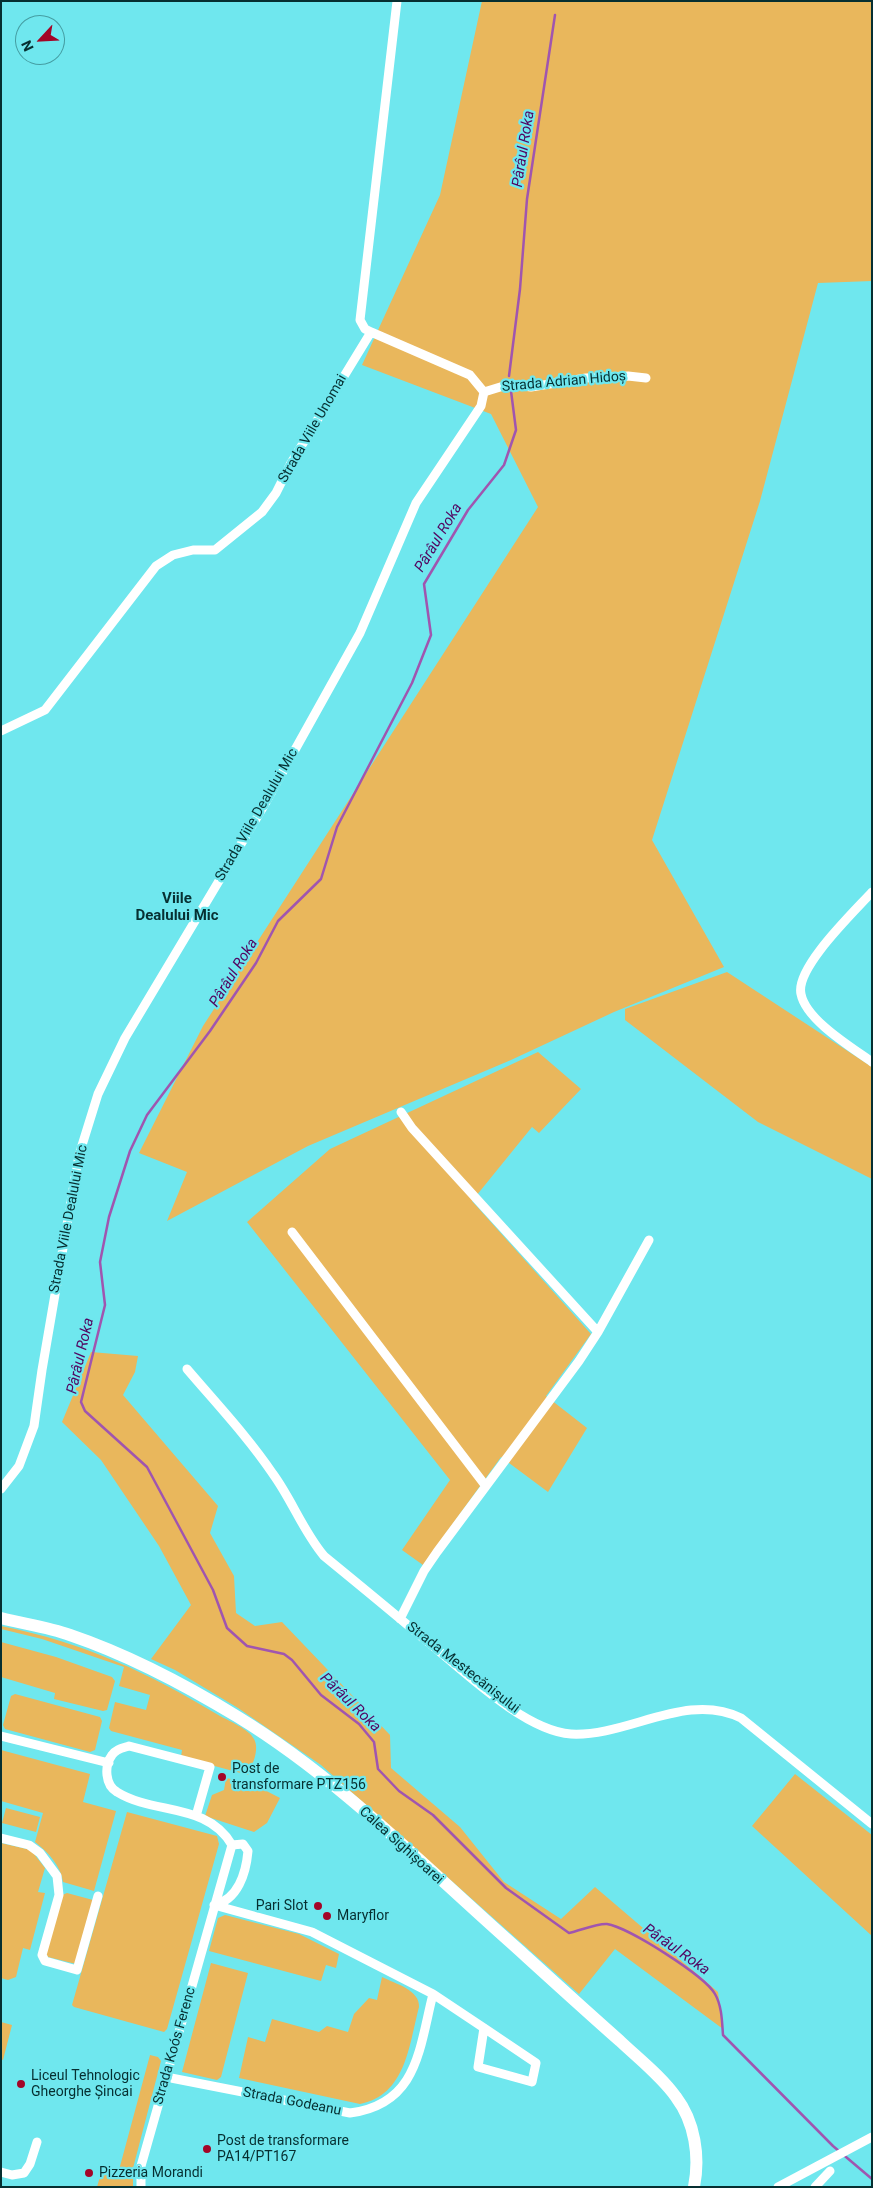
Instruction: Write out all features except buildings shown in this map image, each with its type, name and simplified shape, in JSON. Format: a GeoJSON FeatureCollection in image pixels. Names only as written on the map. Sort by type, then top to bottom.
{"type":"FeatureCollection","features":[{"type":"Feature","properties":{"kind":"main road","name":"Calea Sighișoarei"},"geometry":{"type":"LineString","coordinates":[[1,1618],[68,1634],[125,1656],[168,1677],[261,1731],[315,1770],[574,1999],[676,2097],[690,2124],[694,2138],[697,2168],[694,2187]]}},
{"type":"Feature","properties":{"kind":"street"},"geometry":{"type":"LineString","coordinates":[[397,1],[360,315],[365,329],[470,375],[484,392]]}},
{"type":"Feature","properties":{"kind":"street","name":"Strada Viile Unomai"},"geometry":{"type":"LineString","coordinates":[[1,731],[45,710],[156,566],[173,555],[193,550],[215,550],[262,512],[276,493],[291,463],[371,332]]}},
{"type":"Feature","properties":{"kind":"street","name":"Strada Adrian Hidoș"},"geometry":{"type":"LineString","coordinates":[[484,392],[510,384],[532,387],[586,378],[628,376],[646,378]]}},
{"type":"Feature","properties":{"kind":"street","name":"Strada Viile Dealului Mic"},"geometry":{"type":"LineString","coordinates":[[1,1489],[19,1466],[34,1426],[79,1155],[98,1094],[125,1038],[262,808],[360,633],[416,503],[481,406],[484,392]]}},
{"type":"Feature","properties":{"kind":"street"},"geometry":{"type":"LineString","coordinates":[[872,892],[836,931],[808,968],[801,980],[800,994],[814,1017],[872,1062]]}},
{"type":"Feature","properties":{"kind":"street"},"geometry":{"type":"LineString","coordinates":[[402,1112],[419,1136],[598,1332]]}},
{"type":"Feature","properties":{"kind":"street"},"geometry":{"type":"LineString","coordinates":[[292,1232],[486,1485]]}},
{"type":"Feature","properties":{"kind":"street"},"geometry":{"type":"LineString","coordinates":[[400,1619],[424,1572],[598,1332],[649,1240]]}},
{"type":"Feature","properties":{"kind":"street","name":"Strada Mestecănișului"},"geometry":{"type":"LineString","coordinates":[[187,1369],[261,1456],[275,1476],[312,1542],[324,1556],[506,1706],[534,1721],[571,1734],[606,1730],[683,1711],[715,1709],[727,1711],[741,1718],[872,1824]]}},
{"type":"Feature","properties":{"kind":"street"},"geometry":{"type":"LineString","coordinates":[[1,1736],[109,1763]]}},
{"type":"Feature","properties":{"kind":"street"},"geometry":{"type":"LineString","coordinates":[[196,1816],[210,1767],[129,1746],[119,1749],[112,1755],[109,1763],[108,1782],[115,1791],[126,1797],[196,1816],[224,1832],[232,1845],[243,1844],[248,1851],[247,1861],[233,1896],[224,1903],[214,1905]]}},
{"type":"Feature","properties":{"kind":"street"},"geometry":{"type":"LineString","coordinates":[[1,1838],[29,1846],[40,1853],[57,1876],[59,1895],[42,1955],[45,1960],[77,1970],[98,1896]]}},
{"type":"Feature","properties":{"kind":"street","name":"Strada Koós Ferenc"},"geometry":{"type":"LineString","coordinates":[[141,2187],[141,2166],[232,1845]]}},
{"type":"Feature","properties":{"kind":"street"},"geometry":{"type":"LineString","coordinates":[[214,1905],[312,1932],[433,1994],[484,2028],[536,2063],[532,2082],[478,2067],[484,2028]]}},
{"type":"Feature","properties":{"kind":"street","name":"Strada Godeanu"},"geometry":{"type":"LineString","coordinates":[[166,2077],[350,2113],[372,2108],[395,2094],[410,2078],[433,1994]]}},
{"type":"Feature","properties":{"kind":"street"},"geometry":{"type":"LineString","coordinates":[[778,2187],[794,2183],[811,2168],[872,2136]]}},
{"type":"Feature","properties":{"kind":"street"},"geometry":{"type":"LineString","coordinates":[[1,2172],[12,2175],[24,2173],[30,2164],[37,2142]]}},
{"type":"Feature","properties":{"kind":"street"},"geometry":{"type":"LineString","coordinates":[[815,2187],[830,2171]]}},
{"type":"Feature","properties":{"kind":"shaded area"},"geometry":{"type":"Polygon","coordinates":[[[482,1],[872,1],[872,281],[818,283],[760,501],[652,840],[724,967],[614,1012],[511,1060],[308,1146],[167,1221],[187,1172],[139,1153],[203,1026],[538,507],[491,414],[362,365],[440,195],[482,1]]]}},
{"type":"Feature","properties":{"kind":"shaded area"},"geometry":{"type":"Polygon","coordinates":[[[727,972],[872,1067],[872,1179],[758,1122],[625,1020],[625,1009],[727,972]]]}},
{"type":"Feature","properties":{"kind":"shaded area"},"geometry":{"type":"Polygon","coordinates":[[[538,1052],[581,1089],[539,1133],[532,1127],[472,1201],[591,1334],[546,1396],[587,1428],[548,1492],[501,1457],[423,1565],[402,1550],[450,1480],[247,1222],[330,1149],[538,1052]]]}},
{"type":"Feature","properties":{"kind":"shaded area"},"geometry":{"type":"Polygon","coordinates":[[[91,1352],[138,1356],[135,1372],[123,1395],[218,1506],[210,1533],[234,1576],[236,1613],[255,1626],[282,1622],[390,1735],[391,1768],[460,1827],[504,1882],[561,1919],[595,1887],[718,1992],[723,2029],[615,1949],[579,1994],[321,1765],[238,1708],[175,1670],[151,1659],[191,1605],[159,1546],[101,1460],[62,1422],[91,1352]]]}},
{"type":"Feature","properties":{"kind":"shaded area"},"geometry":{"type":"Polygon","coordinates":[[[1,1626],[60,1641],[115,1661],[167,1686],[248,1732],[256,1743],[256,1748],[255,1757],[248,1775],[181,1757],[182,1750],[111,1731],[109,1728],[115,1702],[146,1710],[150,1695],[119,1686],[124,1667],[42,1639],[1,1629],[1,1626]]]}},
{"type":"Feature","properties":{"kind":"shaded area"},"geometry":{"type":"Polygon","coordinates":[[[1,1642],[56,1657],[112,1677],[115,1681],[107,1710],[103,1711],[54,1699],[55,1693],[1,1677],[1,1642]]]}},
{"type":"Feature","properties":{"kind":"shaded area"},"geometry":{"type":"Polygon","coordinates":[[[15,1694],[100,1717],[102,1721],[95,1750],[90,1752],[5,1729],[3,1725],[11,1696],[15,1694]]]}},
{"type":"Feature","properties":{"kind":"shaded area"},"geometry":{"type":"Polygon","coordinates":[[[1,1750],[90,1774],[83,1802],[116,1811],[94,1891],[63,1882],[60,1870],[53,1860],[35,1842],[43,1813],[1,1801],[1,1750]]]}},
{"type":"Feature","properties":{"kind":"shaded area"},"geometry":{"type":"Polygon","coordinates":[[[795,1774],[872,1835],[872,1936],[752,1826],[795,1774]]]}},
{"type":"Feature","properties":{"kind":"shaded area"},"geometry":{"type":"Polygon","coordinates":[[[226,1778],[251,1783],[280,1798],[267,1823],[254,1832],[205,1816],[212,1795],[224,1790],[226,1778]]]}},
{"type":"Feature","properties":{"kind":"shaded area"},"geometry":{"type":"Polygon","coordinates":[[[6,1808],[40,1817],[36,1832],[2,1823],[6,1808]]]}},
{"type":"Feature","properties":{"kind":"shaded area"},"geometry":{"type":"Polygon","coordinates":[[[127,1812],[217,1836],[219,1844],[167,2029],[164,2032],[72,2005],[127,1812]]]}},
{"type":"Feature","properties":{"kind":"shaded area"},"geometry":{"type":"Polygon","coordinates":[[[1,1843],[31,1850],[45,1868],[38,1892],[45,1893],[30,1950],[23,1948],[16,1977],[8,1980],[1,1978],[1,1843]]]}},
{"type":"Feature","properties":{"kind":"shaded area"},"geometry":{"type":"Polygon","coordinates":[[[67,1893],[93,1900],[76,1964],[48,1957],[45,1952],[60,1896],[67,1893]]]}},
{"type":"Feature","properties":{"kind":"shaded area"},"geometry":{"type":"Polygon","coordinates":[[[225,1915],[299,1934],[339,1954],[336,1968],[326,1965],[321,1981],[209,1951],[218,1918],[225,1915]]]}},
{"type":"Feature","properties":{"kind":"shaded area"},"geometry":{"type":"Polygon","coordinates":[[[211,1963],[248,1973],[221,2077],[217,2080],[182,2072],[211,1963]]]}},
{"type":"Feature","properties":{"kind":"shaded area"},"geometry":{"type":"Polygon","coordinates":[[[382,1977],[406,1988],[416,1996],[419,2007],[403,2066],[387,2090],[375,2099],[360,2104],[239,2078],[248,2037],[265,2042],[272,2019],[319,2032],[327,2026],[348,2032],[354,2014],[369,1998],[377,2000],[382,1977]]]}},
{"type":"Feature","properties":{"kind":"shaded area"},"geometry":{"type":"Polygon","coordinates":[[[1,2022],[12,2025],[3,2060],[1,2059],[1,2022]]]}},
{"type":"Feature","properties":{"kind":"shaded area"},"geometry":{"type":"Polygon","coordinates":[[[150,2055],[158,2057],[161,2061],[132,2172],[119,2170],[150,2055]]]}},
{"type":"Feature","properties":{"kind":"shaded area"},"geometry":{"type":"Polygon","coordinates":[[[101,2173],[133,2179],[133,2187],[97,2187],[101,2173]]]}},
{"type":"Feature","properties":{"kind":"waterway","name":"Pârâul Roka"},"geometry":{"type":"LineString","coordinates":[[509,376],[520,289],[527,199],[555,15]]}},
{"type":"Feature","properties":{"kind":"waterway","name":"Pârâul Roka"},"geometry":{"type":"LineString","coordinates":[[511,391],[516,430],[504,465],[468,510],[424,584],[431,635],[412,683],[337,827],[321,879],[278,921],[256,963],[210,1031],[147,1115],[130,1151],[109,1217],[100,1262],[105,1305],[81,1402],[85,1411],[147,1467],[213,1590],[227,1628],[247,1646],[284,1654],[292,1660],[321,1695],[359,1724],[374,1742],[378,1769],[399,1791],[433,1815],[506,1888],[569,1933],[603,1924],[617,1927],[665,1953],[697,1976],[715,1994],[721,2014],[723,2035],[833,2146],[872,2179]]}},
{"type":"Feature","properties":{"kind":"place","name":"Post de transformare PTZ156"},"geometry":{"type":"Point","coordinates":[222,1777]}},
{"type":"Feature","properties":{"kind":"place","name":"Pari Slot"},"geometry":{"type":"Point","coordinates":[318,1906]}},
{"type":"Feature","properties":{"kind":"place","name":"Maryflor"},"geometry":{"type":"Point","coordinates":[327,1916]}},
{"type":"Feature","properties":{"kind":"place","name":"Liceul Tehnologic Gheorghe Șincai"},"geometry":{"type":"Point","coordinates":[21,2084]}},
{"type":"Feature","properties":{"kind":"place","name":"Post de transformare PA14/PT167"},"geometry":{"type":"Point","coordinates":[207,2149]}},
{"type":"Feature","properties":{"kind":"place","name":"Pizzeria Morandi"},"geometry":{"type":"Point","coordinates":[89,2173]}},
{"type":"Feature","properties":{"kind":"district","name":"Viile Dealului Mic"},"geometry":{"type":"Point","coordinates":[177,908]}}]}
